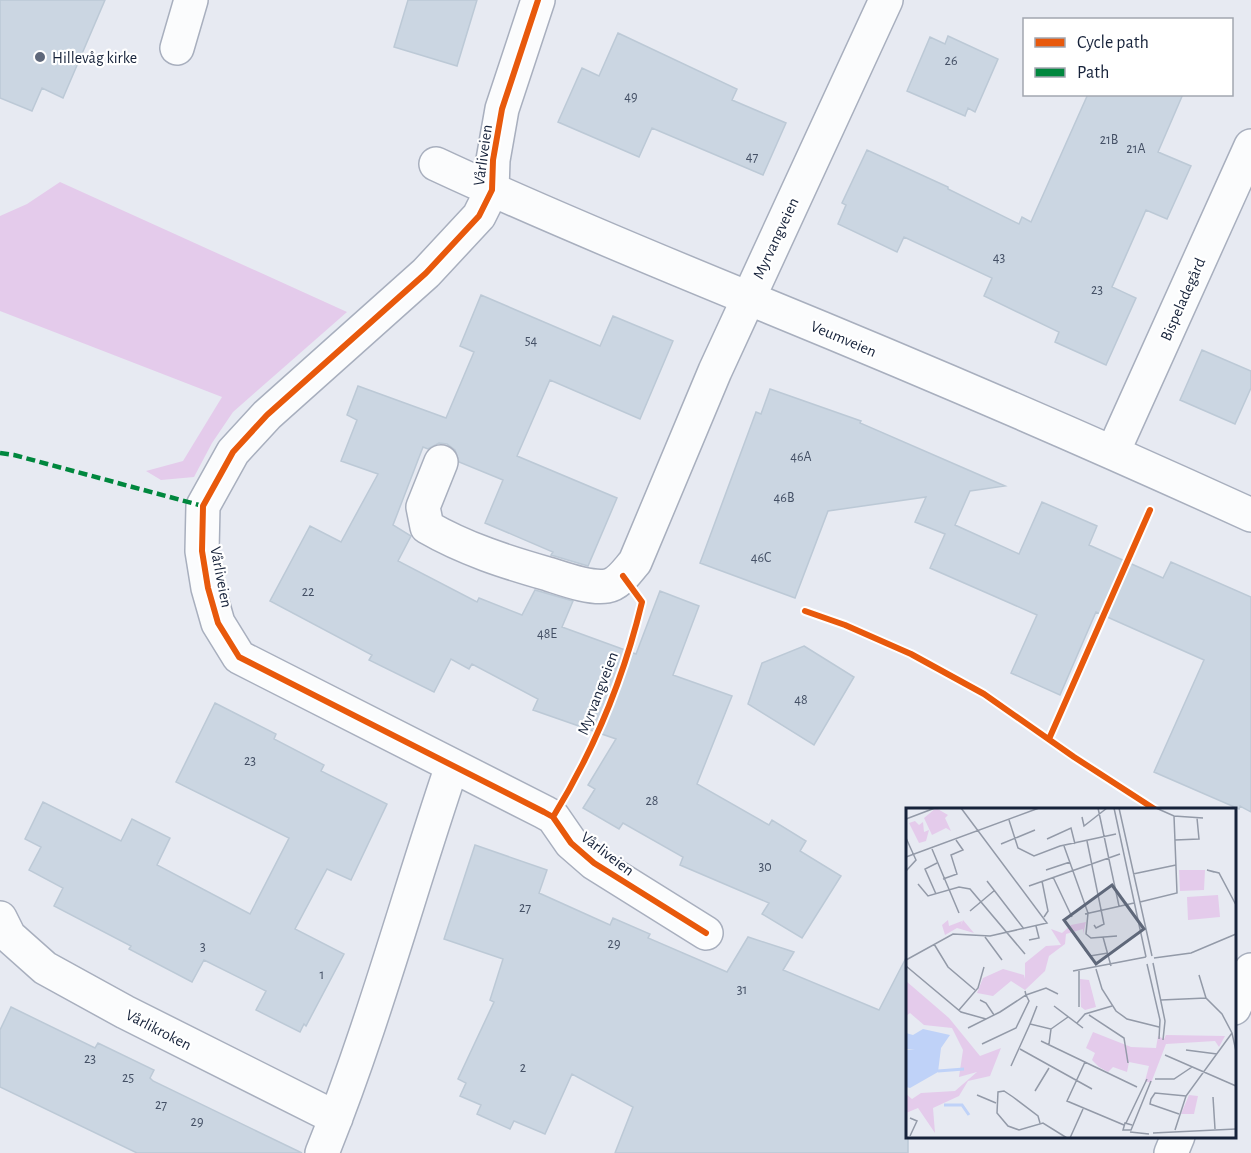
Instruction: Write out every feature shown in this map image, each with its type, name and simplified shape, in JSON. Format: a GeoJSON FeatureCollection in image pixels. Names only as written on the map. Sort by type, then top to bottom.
{"type":"FeatureCollection","features":[{"type":"Feature","properties":{"kind":"street"},"geometry":{"type":"LineString","coordinates":[[177,48],[191,0]]}},
{"type":"Feature","properties":{"kind":"street","name":"Vårliveien"},"geometry":{"type":"LineString","coordinates":[[538,0],[502,109],[493,160],[492,190],[479,216],[426,273],[323,363],[233,452],[203,506],[202,552],[208,588],[218,623],[240,657],[452,766],[497,786],[553,818],[571,843],[594,863],[706,933]]}},
{"type":"Feature","properties":{"kind":"street","name":"Myrvangveien"},"geometry":{"type":"LineString","coordinates":[[441,462],[423,507],[427,527],[487,556],[569,581],[606,586],[616,582],[635,562],[748,298],[886,0]]}},
{"type":"Feature","properties":{"kind":"street","name":"Bispeladegård"},"geometry":{"type":"LineString","coordinates":[[1113,452],[1251,146]]}},
{"type":"Feature","properties":{"kind":"street","name":"Veumveien"},"geometry":{"type":"LineString","coordinates":[[436,164],[608,242],[748,298],[1113,452],[1251,516]]}},
{"type":"Feature","properties":{"kind":"street"},"geometry":{"type":"LineString","coordinates":[[322,1153],[381,990],[452,766]]}},
{"type":"Feature","properties":{"kind":"street","name":"Vårlikroken"},"geometry":{"type":"LineString","coordinates":[[0,918],[9,936],[45,968],[125,1012],[336,1118]]}},
{"type":"Feature","properties":{"kind":"street"},"geometry":{"type":"LineString","coordinates":[[1236,1004],[1251,970]]}},
{"type":"Feature","properties":{"kind":"street"},"geometry":{"type":"LineString","coordinates":[[1171,1153],[1178,1138]]}},
{"type":"Feature","properties":{"kind":"shaded area"},"geometry":{"type":"Polygon","coordinates":[[[60,182],[347,312],[233,412],[212,443],[194,477],[161,480],[146,471],[183,461],[222,397],[0,311],[0,216],[27,204],[60,182]]]}},
{"type":"Feature","properties":{"kind":"building","name":"Hillevåg kirke"},"geometry":{"type":"Polygon","coordinates":[[[0,0],[105,0],[63,98],[42,88],[32,111],[0,98],[0,0]]]}},
{"type":"Feature","properties":{"kind":"building"},"geometry":{"type":"Polygon","coordinates":[[[408,0],[477,0],[457,66],[394,47],[408,0]]]}},
{"type":"Feature","properties":{"kind":"building"},"geometry":{"type":"Polygon","coordinates":[[[618,33],[737,89],[732,100],[786,123],[763,175],[652,128],[639,157],[558,122],[582,68],[599,76],[618,33]]]}},
{"type":"Feature","properties":{"kind":"building"},"geometry":{"type":"Polygon","coordinates":[[[948,36],[998,59],[975,112],[968,108],[965,116],[907,91],[930,37],[945,44],[948,36]]]}},
{"type":"Feature","properties":{"kind":"building"},"geometry":{"type":"Polygon","coordinates":[[[1087,96],[1182,96],[1158,152],[1191,166],[1167,219],[1146,210],[1112,287],[1136,298],[1106,365],[1055,342],[1059,332],[984,296],[992,278],[904,237],[897,252],[838,224],[846,205],[842,203],[867,150],[948,187],[1019,224],[1022,217],[1031,222],[1087,96]]]}},
{"type":"Feature","properties":{"kind":"building"},"geometry":{"type":"Polygon","coordinates":[[[481,295],[600,346],[613,316],[673,341],[640,419],[550,380],[517,456],[617,498],[588,566],[551,555],[553,552],[485,523],[503,480],[459,462],[455,450],[447,444],[439,443],[428,449],[423,447],[393,525],[411,536],[398,561],[477,602],[479,598],[522,615],[535,590],[573,601],[562,627],[636,654],[660,591],[699,606],[673,675],[732,696],[697,784],[769,825],[772,820],[806,841],[800,851],[841,876],[802,938],[762,914],[769,903],[680,865],[683,857],[623,823],[619,829],[583,808],[595,789],[588,785],[616,739],[533,710],[538,699],[472,664],[469,669],[451,659],[434,692],[369,660],[372,655],[270,601],[310,526],[341,542],[378,474],[341,461],[357,420],[347,415],[358,386],[446,418],[474,352],[460,346],[481,295]]]}},
{"type":"Feature","properties":{"kind":"building"},"geometry":{"type":"Polygon","coordinates":[[[1202,350],[1251,371],[1251,388],[1235,424],[1180,400],[1202,350]]]}},
{"type":"Feature","properties":{"kind":"building"},"geometry":{"type":"Polygon","coordinates":[[[770,389],[861,421],[860,423],[1005,486],[970,491],[955,525],[1019,554],[1042,502],[1097,526],[1089,545],[1163,578],[1171,562],[1251,597],[1251,812],[1240,806],[1239,809],[1154,772],[1204,660],[1096,612],[1060,695],[1011,673],[1037,615],[930,568],[945,534],[915,522],[926,497],[828,511],[795,598],[700,563],[756,412],[761,414],[770,389]]]}},
{"type":"Feature","properties":{"kind":"building"},"geometry":{"type":"Polygon","coordinates":[[[804,646],[854,677],[814,745],[748,704],[762,663],[804,646]]]}},
{"type":"Feature","properties":{"kind":"building"},"geometry":{"type":"Polygon","coordinates":[[[215,703],[276,734],[274,739],[324,765],[321,771],[387,804],[351,880],[327,869],[295,929],[344,954],[306,1026],[304,1024],[300,1032],[256,1010],[266,991],[204,960],[192,982],[129,949],[131,946],[54,906],[63,888],[29,870],[41,847],[25,839],[43,802],[121,841],[132,819],[170,838],[157,865],[250,914],[289,838],[176,782],[215,703]]]}},
{"type":"Feature","properties":{"kind":"building"},"geometry":{"type":"Polygon","coordinates":[[[475,845],[547,870],[539,893],[610,925],[613,918],[650,934],[648,938],[727,972],[748,937],[794,952],[783,970],[879,1010],[906,958],[906,1138],[908,1138],[908,1153],[615,1153],[633,1107],[572,1074],[545,1134],[514,1121],[510,1129],[477,1114],[481,1105],[460,1096],[466,1083],[458,1079],[494,1002],[490,1000],[503,959],[444,939],[475,845]]]}},
{"type":"Feature","properties":{"kind":"building"},"geometry":{"type":"Polygon","coordinates":[[[11,1007],[95,1048],[98,1043],[154,1070],[150,1078],[153,1081],[302,1153],[137,1153],[0,1087],[0,1030],[11,1007]]]}},
{"type":"Feature","properties":{"kind":"marked path"},"geometry":{"type":"LineString","coordinates":[[0,453],[203,506]]}},
{"type":"Feature","properties":{"kind":"cycle path"},"geometry":{"type":"LineString","coordinates":[[538,0],[502,109],[493,160],[492,190],[479,216],[426,273],[267,415],[233,452],[203,506],[202,551],[208,588],[218,623],[239,657],[553,817],[571,843],[594,863],[706,933]]}},
{"type":"Feature","properties":{"kind":"cycle path"},"geometry":{"type":"LineString","coordinates":[[1049,739],[1150,510]]}},
{"type":"Feature","properties":{"kind":"cycle path"},"geometry":{"type":"LineString","coordinates":[[553,817],[581,767],[606,713],[635,630],[642,602],[623,576]]}},
{"type":"Feature","properties":{"kind":"cycle path"},"geometry":{"type":"LineString","coordinates":[[805,611],[845,625],[911,654],[984,694],[1074,757],[1153,808]]}},
{"type":"Feature","properties":{"kind":"place","name":"Hillevåg kirke"},"geometry":{"type":"Point","coordinates":[40,57]}}]}
